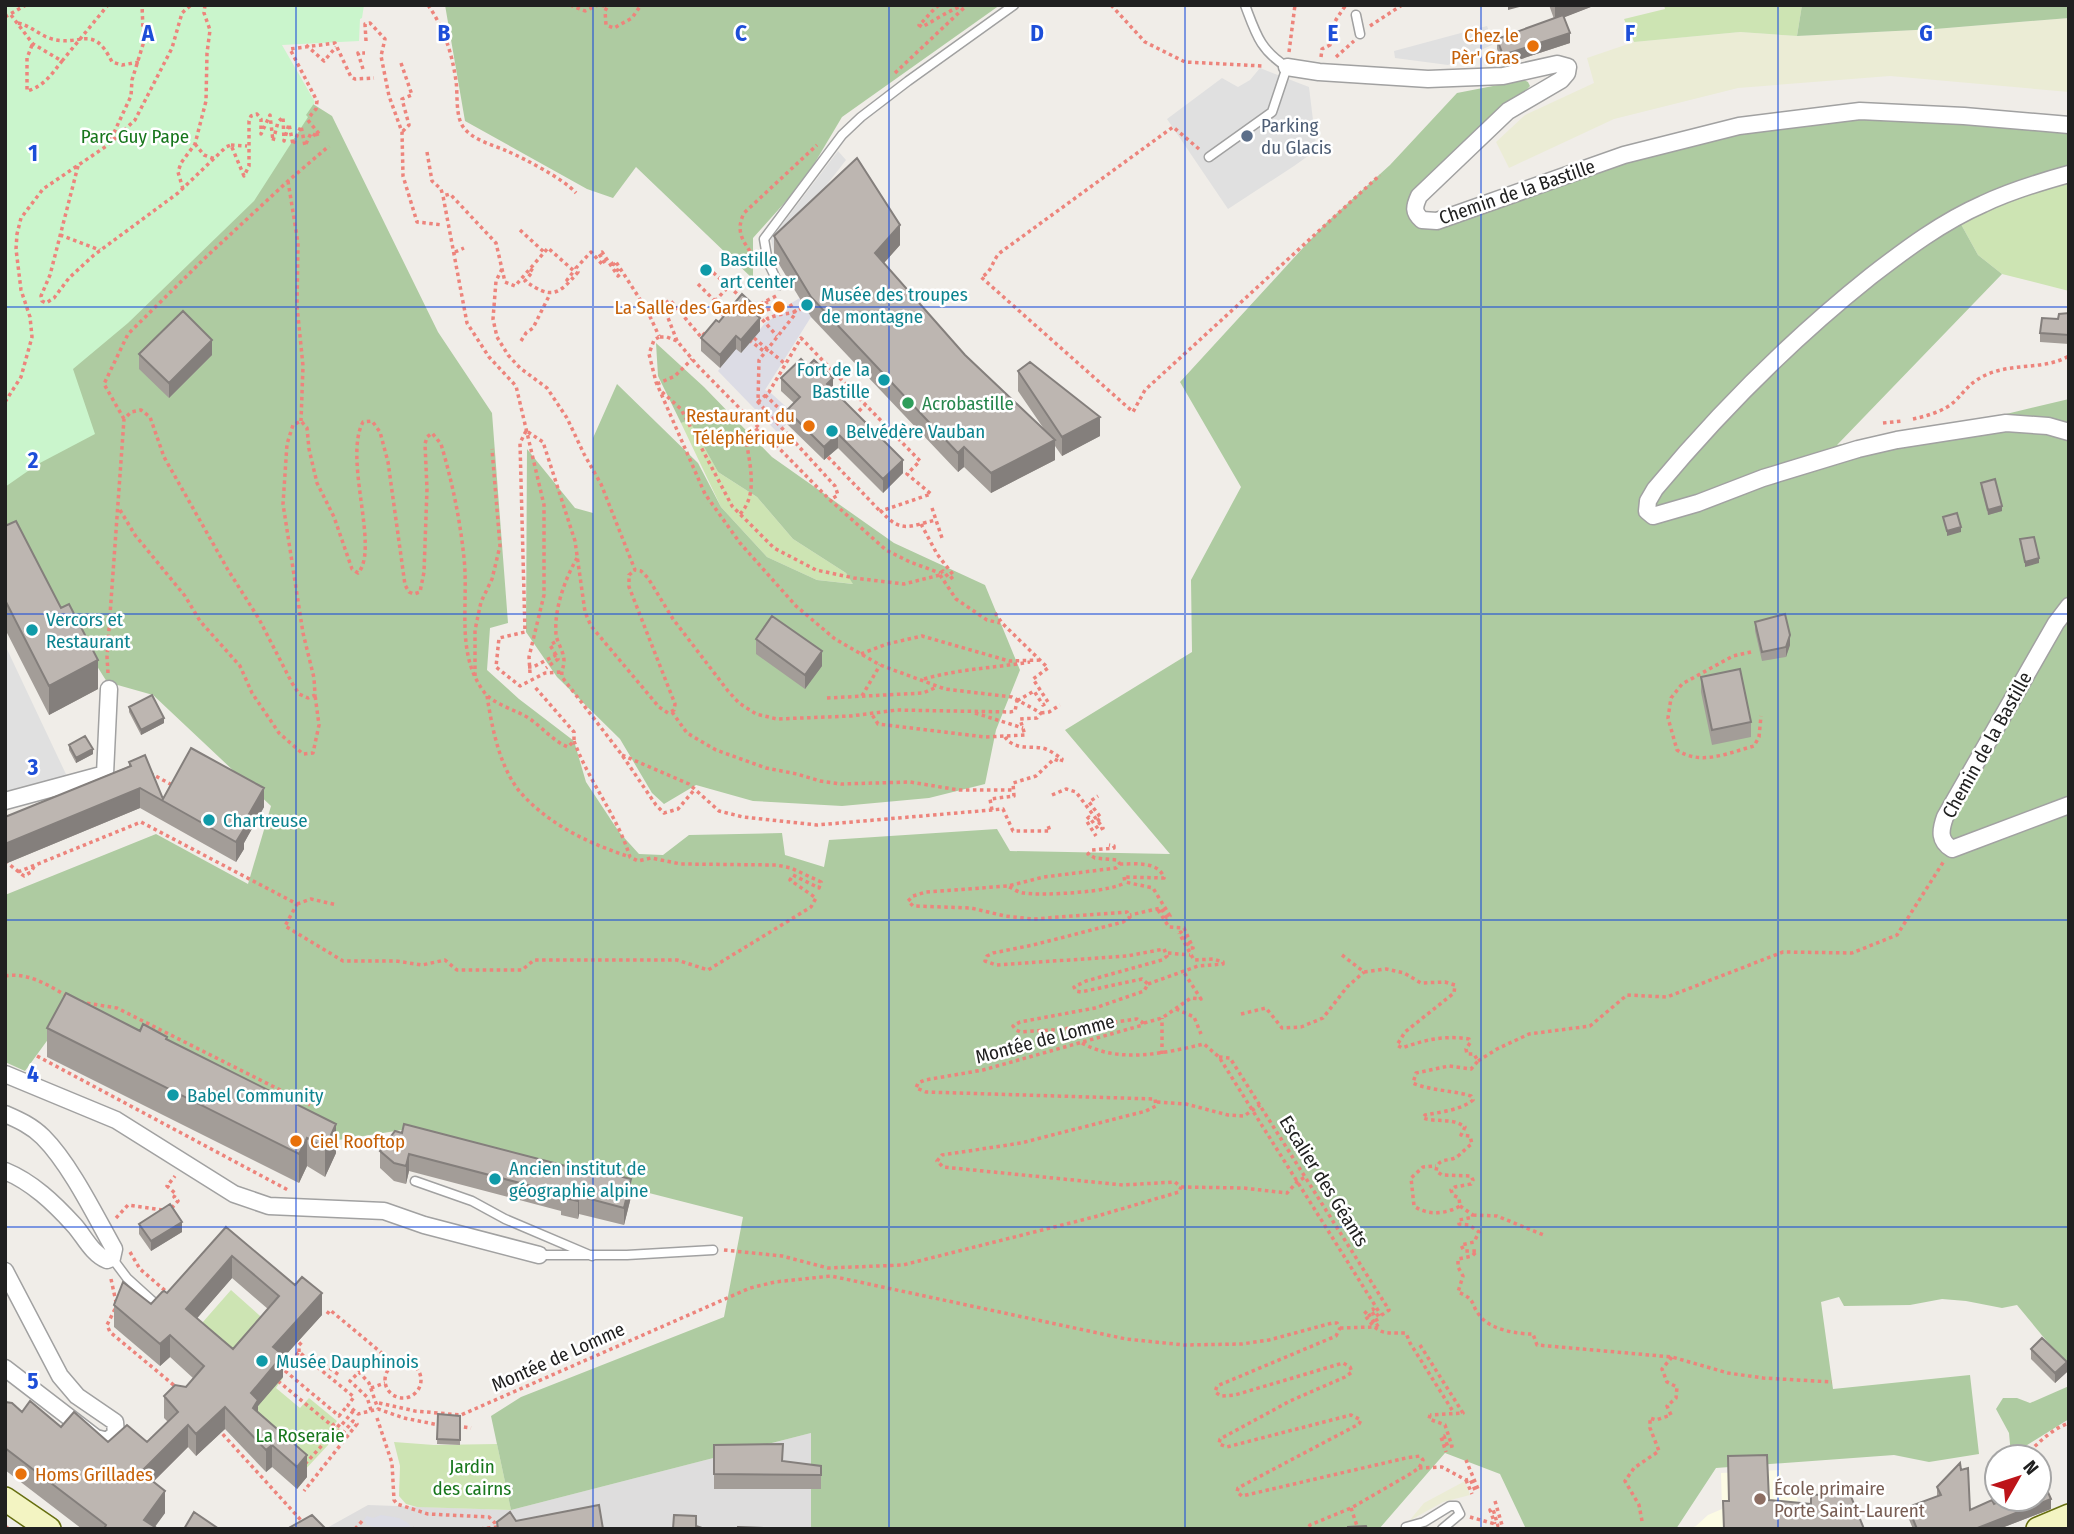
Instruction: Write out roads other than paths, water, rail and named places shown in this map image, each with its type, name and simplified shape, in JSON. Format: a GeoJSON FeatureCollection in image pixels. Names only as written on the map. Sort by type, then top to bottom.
{"type":"FeatureCollection","features":[{"type":"Feature","properties":{"kind":"main road"},"geometry":{"type":"LineString","coordinates":[[5,1499],[49,1529]]}},
{"type":"Feature","properties":{"kind":"main road"},"geometry":{"type":"LineString","coordinates":[[2038,1529],[2069,1517]]}},
{"type":"Feature","properties":{"kind":"street","name":"Chemin de la Bastille"},"geometry":{"type":"LineString","coordinates":[[1287,67],[1319,72],[1428,79],[1503,76],[1557,64],[1568,67],[1561,80],[1508,111],[1419,196],[1414,206],[1415,214],[1422,220],[1437,221],[1625,155],[1738,126],[1860,111],[2069,125]]}},
{"type":"Feature","properties":{"kind":"street"},"geometry":{"type":"LineString","coordinates":[[2069,174],[2007,194],[1957,217],[1918,240],[1841,300],[1723,411],[1655,489],[1647,501],[1647,511],[1653,516],[1672,512],[1763,478],[1857,449],[1897,440],[2006,423],[2048,426],[2069,432]]}},
{"type":"Feature","properties":{"kind":"street","name":"Chemin de la Bastille"},"geometry":{"type":"LineString","coordinates":[[2069,606],[2056,623],[1945,817],[1940,831],[1944,844],[1952,849],[2069,805]]}},
{"type":"Feature","properties":{"kind":"street"},"geometry":{"type":"LineString","coordinates":[[5,801],[105,774],[109,689]]}},
{"type":"Feature","properties":{"kind":"street"},"geometry":{"type":"LineString","coordinates":[[5,1074],[116,1120],[234,1194],[269,1206],[384,1211],[424,1225],[539,1255]]}},
{"type":"Feature","properties":{"kind":"street"},"geometry":{"type":"LineString","coordinates":[[5,1114],[28,1124],[43,1137],[61,1160],[114,1249],[111,1258],[107,1260],[99,1255],[74,1225],[36,1188],[5,1171]]}},
{"type":"Feature","properties":{"kind":"street"},"geometry":{"type":"LineString","coordinates":[[5,1272],[60,1376],[77,1396],[115,1422],[116,1434],[107,1441],[96,1438],[5,1368]]}},
{"type":"Feature","properties":{"kind":"lane"},"geometry":{"type":"LineString","coordinates":[[777,281],[768,262],[764,239],[842,135],[908,81],[1014,5]]}},
{"type":"Feature","properties":{"kind":"lane"},"geometry":{"type":"LineString","coordinates":[[1209,157],[1272,112],[1287,67],[1271,56],[1261,44],[1245,5]]}},
{"type":"Feature","properties":{"kind":"lane"},"geometry":{"type":"LineString","coordinates":[[1356,15],[1360,34]]}},
{"type":"Feature","properties":{"kind":"lane"},"geometry":{"type":"LineString","coordinates":[[415,1181],[472,1201],[505,1219],[592,1256]]}},
{"type":"Feature","properties":{"kind":"lane"},"geometry":{"type":"LineString","coordinates":[[539,1255],[592,1256],[713,1250]]}},
{"type":"Feature","properties":{"kind":"lane"},"geometry":{"type":"LineString","coordinates":[[111,1258],[127,1278],[160,1308],[171,1295]]}},
{"type":"Feature","properties":{"kind":"lane"},"geometry":{"type":"LineString","coordinates":[[1406,1527],[1424,1522],[1450,1506],[1456,1506],[1460,1514],[1442,1529]]}},
{"type":"Feature","properties":{"kind":"place","name":"Chez le Pèr' Gras"},"geometry":{"type":"Point","coordinates":[1533,46]}},
{"type":"Feature","properties":{"kind":"place","name":"Parking du Glacis"},"geometry":{"type":"Point","coordinates":[1247,136]}},
{"type":"Feature","properties":{"kind":"place","name":"Bastille art center"},"geometry":{"type":"Point","coordinates":[706,270]}},
{"type":"Feature","properties":{"kind":"place","name":"Musée des troupes de montagne"},"geometry":{"type":"Point","coordinates":[807,305]}},
{"type":"Feature","properties":{"kind":"place","name":"La Salle des Gardes"},"geometry":{"type":"Point","coordinates":[779,307]}},
{"type":"Feature","properties":{"kind":"place","name":"Fort de la Bastille"},"geometry":{"type":"Point","coordinates":[884,380]}},
{"type":"Feature","properties":{"kind":"place","name":"Acrobastille"},"geometry":{"type":"Point","coordinates":[908,403]}},
{"type":"Feature","properties":{"kind":"place","name":"Restaurant du Téléphérique"},"geometry":{"type":"Point","coordinates":[809,426]}},
{"type":"Feature","properties":{"kind":"place","name":"Belvédère Vauban"},"geometry":{"type":"Point","coordinates":[832,431]}},
{"type":"Feature","properties":{"kind":"place","name":"Vercors et Restaurant"},"geometry":{"type":"Point","coordinates":[32,630]}},
{"type":"Feature","properties":{"kind":"place","name":"Chartreuse"},"geometry":{"type":"Point","coordinates":[209,820]}},
{"type":"Feature","properties":{"kind":"place","name":"Babel Community"},"geometry":{"type":"Point","coordinates":[173,1095]}},
{"type":"Feature","properties":{"kind":"place","name":"Ciel Rooftop"},"geometry":{"type":"Point","coordinates":[296,1141]}},
{"type":"Feature","properties":{"kind":"place","name":"Ancien institut de géographie alpine"},"geometry":{"type":"Point","coordinates":[495,1179]}},
{"type":"Feature","properties":{"kind":"place","name":"Musée Dauphinois"},"geometry":{"type":"Point","coordinates":[262,1361]}},
{"type":"Feature","properties":{"kind":"place","name":"Homs Grillades"},"geometry":{"type":"Point","coordinates":[21,1474]}},
{"type":"Feature","properties":{"kind":"place","name":"École primaire Porte Saint-Laurent"},"geometry":{"type":"Point","coordinates":[1760,1499]}},
{"type":"Feature","properties":{"kind":"park label","name":"Parc Guy Pape"},"geometry":{"type":"Point","coordinates":[135,136]}},
{"type":"Feature","properties":{"kind":"park label","name":"La Roseraie"},"geometry":{"type":"Point","coordinates":[300,1435]}},
{"type":"Feature","properties":{"kind":"park label","name":"Jardin des cairns"},"geometry":{"type":"Point","coordinates":[472,1477]}}]}
